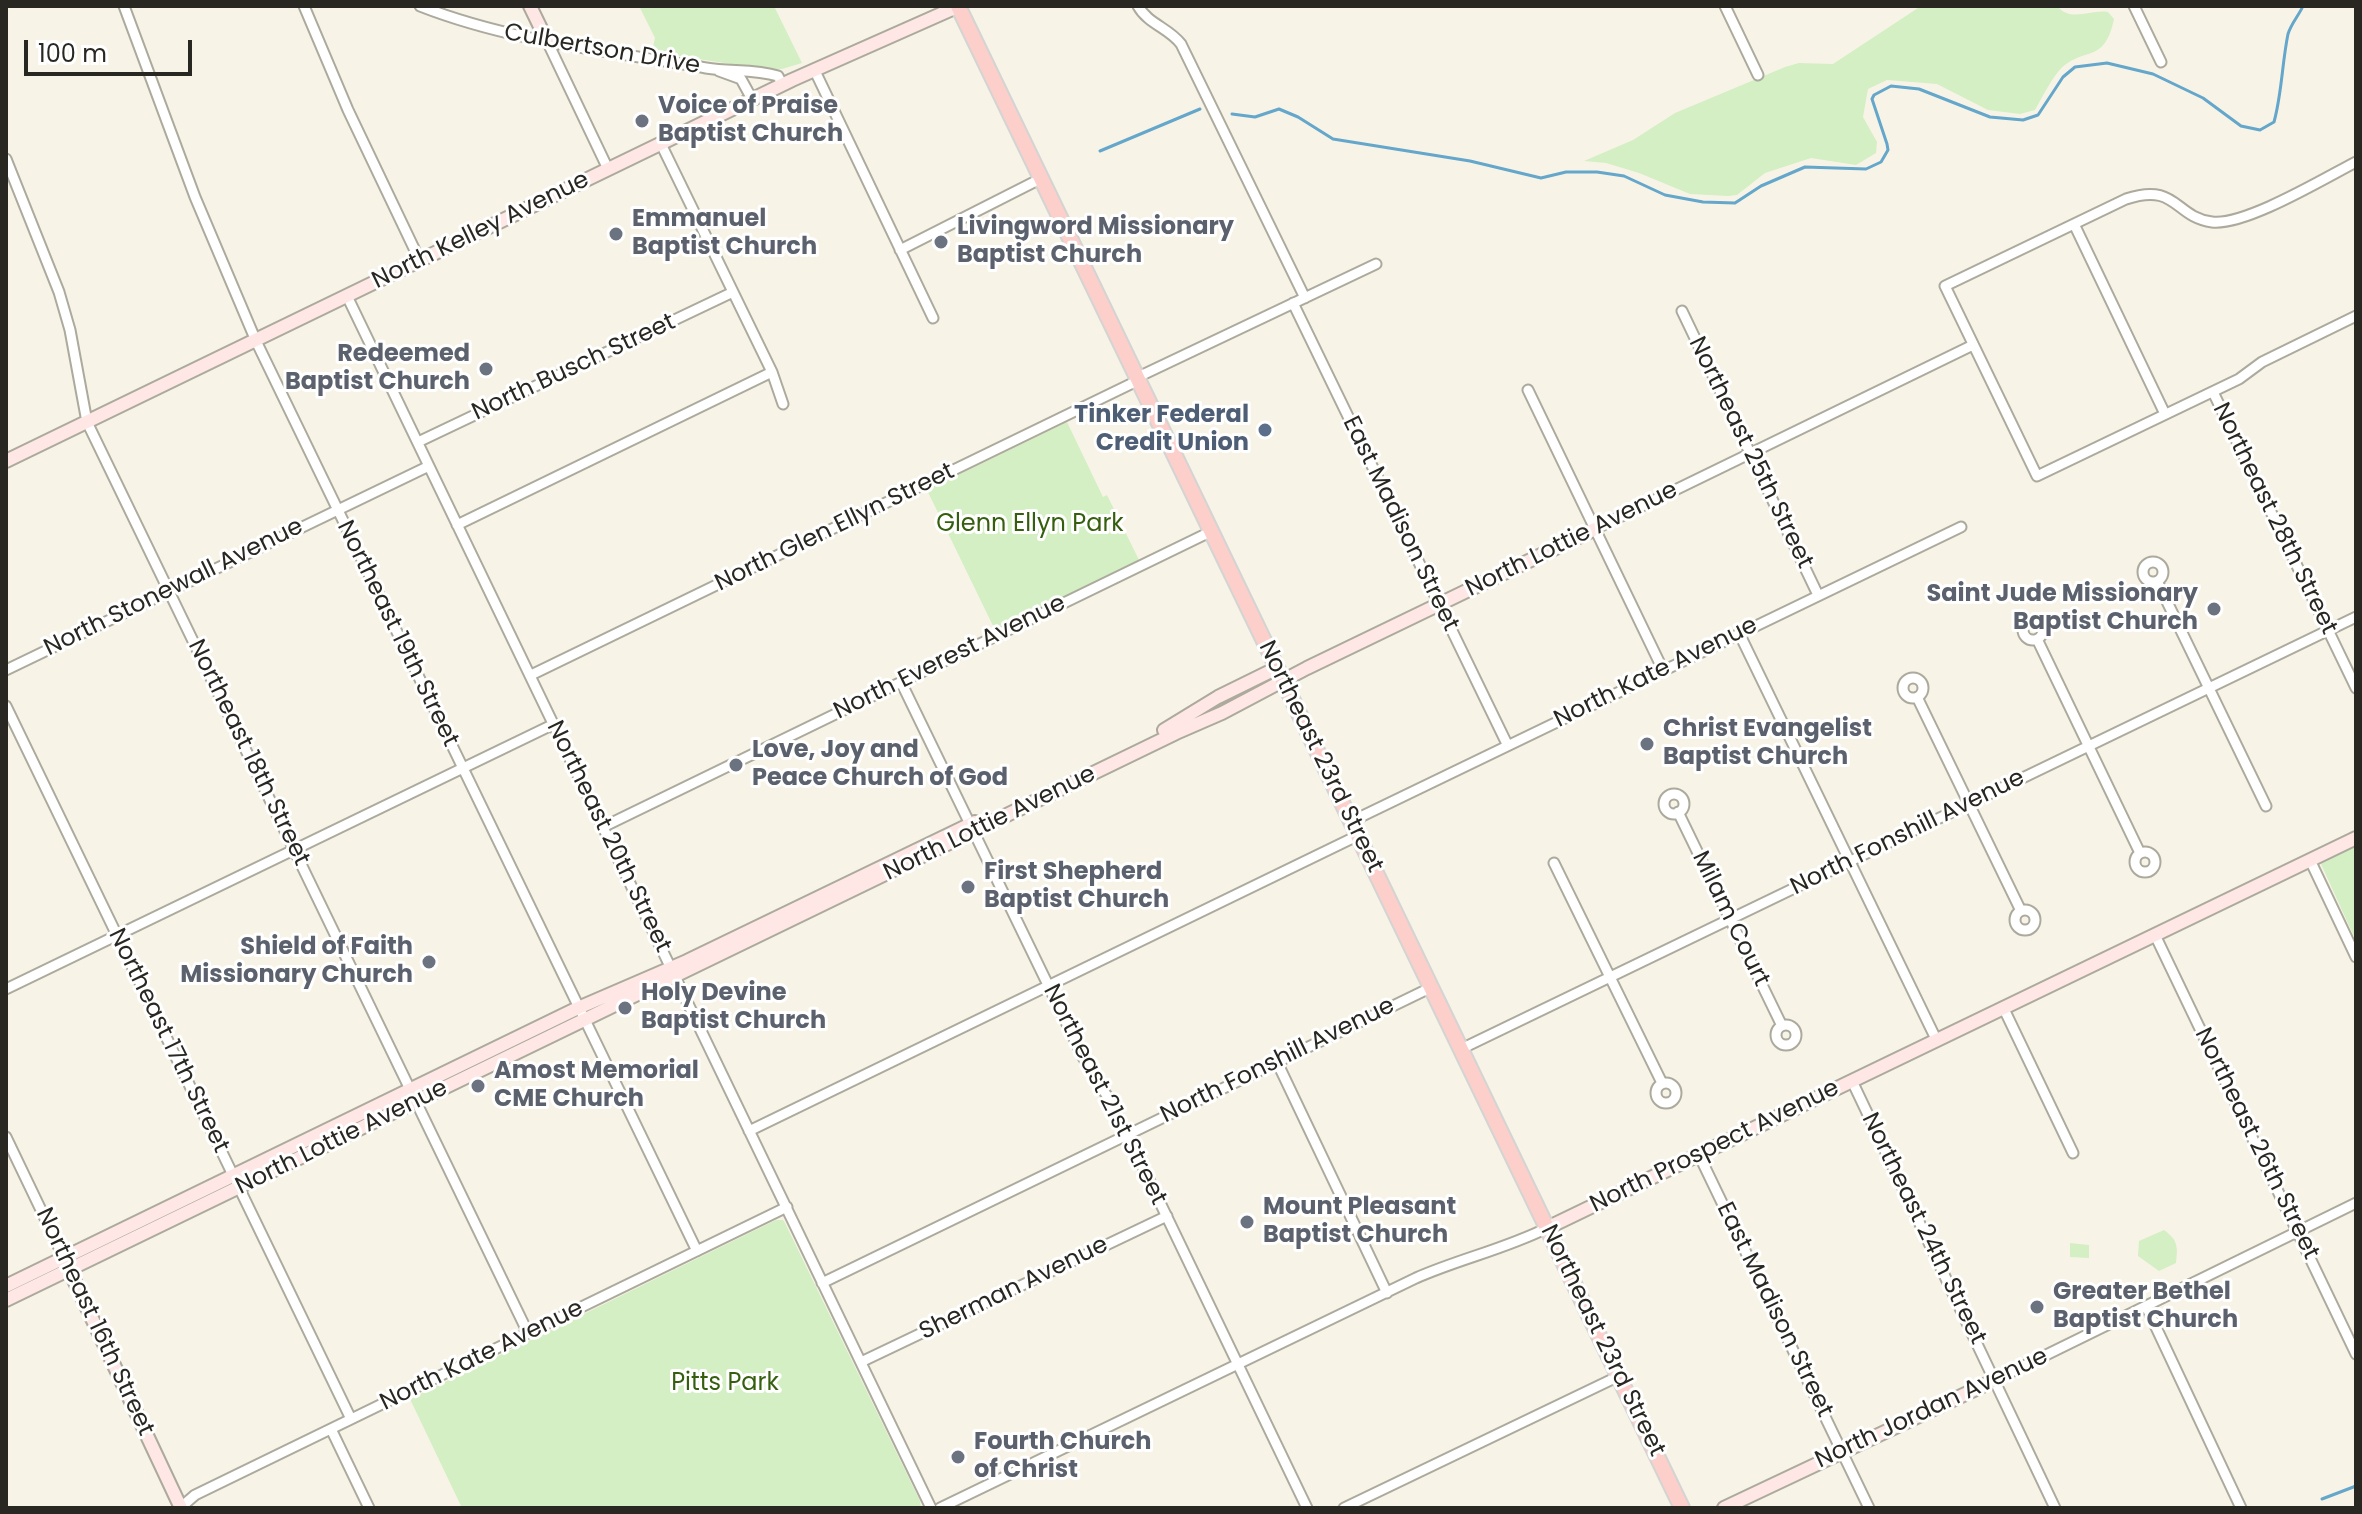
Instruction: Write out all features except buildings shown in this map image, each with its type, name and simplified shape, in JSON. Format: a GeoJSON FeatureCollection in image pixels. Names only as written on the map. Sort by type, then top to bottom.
{"type":"FeatureCollection","features":[{"type":"Feature","properties":{"kind":"main road","name":"Northeast 23rd Street"},"geometry":{"type":"LineString","coordinates":[[959,6],[1682,1508]]}},
{"type":"Feature","properties":{"kind":"street","name":"Northeast 19th Street"},"geometry":{"type":"LineString","coordinates":[[124,6],[195,197],[256,341],[697,1251]]}},
{"type":"Feature","properties":{"kind":"street"},"geometry":{"type":"LineString","coordinates":[[304,6],[348,110],[420,261]]}},
{"type":"Feature","properties":{"kind":"street","name":"Culbertson Drive"},"geometry":{"type":"LineString","coordinates":[[420,6],[485,29],[712,69],[764,72],[778,76],[782,84]]}},
{"type":"Feature","properties":{"kind":"street"},"geometry":{"type":"LineString","coordinates":[[530,6],[608,169]]}},
{"type":"Feature","properties":{"kind":"street","name":"North Kelley Avenue"},"geometry":{"type":"LineString","coordinates":[[6,461],[782,84],[959,6]]}},
{"type":"Feature","properties":{"kind":"street"},"geometry":{"type":"LineString","coordinates":[[1138,6],[1147,18],[1166,29],[1181,44],[1305,298]]}},
{"type":"Feature","properties":{"kind":"street"},"geometry":{"type":"LineString","coordinates":[[1725,6],[1758,75]]}},
{"type":"Feature","properties":{"kind":"street"},"geometry":{"type":"LineString","coordinates":[[2134,6],[2161,62]]}},
{"type":"Feature","properties":{"kind":"street"},"geometry":{"type":"LineString","coordinates":[[712,69],[741,79],[752,99]]}},
{"type":"Feature","properties":{"kind":"street"},"geometry":{"type":"LineString","coordinates":[[814,69],[933,318]]}},
{"type":"Feature","properties":{"kind":"street"},"geometry":{"type":"LineString","coordinates":[[661,144],[772,372],[783,404]]}},
{"type":"Feature","properties":{"kind":"street","name":"Northeast 18th Street"},"geometry":{"type":"LineString","coordinates":[[6,159],[59,292],[70,330],[87,422],[528,1333]]}},
{"type":"Feature","properties":{"kind":"street"},"geometry":{"type":"LineString","coordinates":[[2356,162],[2230,223],[2200,219],[2167,197],[2141,194],[1945,286],[2037,476],[2239,379],[2262,362],[2356,316]]}},
{"type":"Feature","properties":{"kind":"street"},"geometry":{"type":"LineString","coordinates":[[900,250],[1042,178]]}},
{"type":"Feature","properties":{"kind":"street"},"geometry":{"type":"LineString","coordinates":[[2074,224],[2165,414]]}},
{"type":"Feature","properties":{"kind":"street","name":"North Glen Ellyn Street"},"geometry":{"type":"LineString","coordinates":[[531,675],[1376,264]]}},
{"type":"Feature","properties":{"kind":"street","name":"North Busch Street"},"geometry":{"type":"LineString","coordinates":[[418,442],[731,293]]}},
{"type":"Feature","properties":{"kind":"street","name":"Northeast 20th Street"},"geometry":{"type":"LineString","coordinates":[[347,296],[931,1508]]}},
{"type":"Feature","properties":{"kind":"street","name":"East Madison Street"},"geometry":{"type":"LineString","coordinates":[[1293,303],[1507,744]]}},
{"type":"Feature","properties":{"kind":"street","name":"Northeast 25th Street"},"geometry":{"type":"LineString","coordinates":[[1682,311],[1818,595]]}},
{"type":"Feature","properties":{"kind":"street","name":"North Lottie Avenue"},"geometry":{"type":"LineString","coordinates":[[6,1300],[66,1264],[972,828],[1178,723],[1218,697],[1280,675],[1439,604],[1973,345]]}},
{"type":"Feature","properties":{"kind":"street"},"geometry":{"type":"LineString","coordinates":[[457,525],[772,372]]}},
{"type":"Feature","properties":{"kind":"street"},"geometry":{"type":"LineString","coordinates":[[1528,390],[1663,670]]}},
{"type":"Feature","properties":{"kind":"street","name":"Northeast 28th Street"},"geometry":{"type":"LineString","coordinates":[[2213,392],[2356,688]]}},
{"type":"Feature","properties":{"kind":"street","name":"North Stonewall Avenue"},"geometry":{"type":"LineString","coordinates":[[6,670],[429,466]]}},
{"type":"Feature","properties":{"kind":"street","name":"North Kate Avenue"},"geometry":{"type":"LineString","coordinates":[[1352,821],[1961,527]]}},
{"type":"Feature","properties":{"kind":"street","name":"North Everest Avenue"},"geometry":{"type":"LineString","coordinates":[[603,827],[1212,531]]}},
{"type":"Feature","properties":{"kind":"street"},"geometry":{"type":"LineString","coordinates":[[2157,581],[2266,806]]}},
{"type":"Feature","properties":{"kind":"street","name":"North Fonshill Avenue"},"geometry":{"type":"LineString","coordinates":[[1461,1049],[2356,617]]}},
{"type":"Feature","properties":{"kind":"street"},"geometry":{"type":"LineString","coordinates":[[1739,633],[1936,1039]]}},
{"type":"Feature","properties":{"kind":"street"},"geometry":{"type":"LineString","coordinates":[[2037,639],[2140,853]]}},
{"type":"Feature","properties":{"kind":"street","name":"Northeast 21st Street"},"geometry":{"type":"LineString","coordinates":[[901,682],[1083,1057],[1127,1134],[1307,1508]]}},
{"type":"Feature","properties":{"kind":"street"},"geometry":{"type":"LineString","coordinates":[[1917,697],[2021,911]]}},
{"type":"Feature","properties":{"kind":"street","name":"Northeast 17th Street"},"geometry":{"type":"LineString","coordinates":[[6,706],[351,1419]]}},
{"type":"Feature","properties":{"kind":"street"},"geometry":{"type":"LineString","coordinates":[[6,989],[554,724]]}},
{"type":"Feature","properties":{"kind":"street","name":"Milam Court"},"geometry":{"type":"LineString","coordinates":[[1678,812],[1782,1026]]}},
{"type":"Feature","properties":{"kind":"street"},"geometry":{"type":"LineString","coordinates":[[749,1131],[1359,835]]}},
{"type":"Feature","properties":{"kind":"street","name":"North Prospect Avenue"},"geometry":{"type":"LineString","coordinates":[[940,1508],[1444,1266],[1506,1246],[1547,1228],[2356,838]]}},
{"type":"Feature","properties":{"kind":"street"},"geometry":{"type":"LineString","coordinates":[[2310,860],[2356,957]]}},
{"type":"Feature","properties":{"kind":"street"},"geometry":{"type":"LineString","coordinates":[[1554,863],[1662,1083]]}},
{"type":"Feature","properties":{"kind":"street","name":"Northeast 26th Street"},"geometry":{"type":"LineString","coordinates":[[2155,935],[2356,1354]]}},
{"type":"Feature","properties":{"kind":"street","name":"North Fonshill Avenue"},"geometry":{"type":"LineString","coordinates":[[822,1283],[1432,987]]}},
{"type":"Feature","properties":{"kind":"street"},"geometry":{"type":"LineString","coordinates":[[2003,1007],[2073,1153]]}},
{"type":"Feature","properties":{"kind":"street"},"geometry":{"type":"LineString","coordinates":[[1277,1062],[1387,1293]]}},
{"type":"Feature","properties":{"kind":"street","name":"Northeast 24th Street"},"geometry":{"type":"LineString","coordinates":[[1852,1081],[2055,1508]]}},
{"type":"Feature","properties":{"kind":"street","name":"Northeast 16th Street"},"geometry":{"type":"LineString","coordinates":[[6,1137],[180,1508]]}},
{"type":"Feature","properties":{"kind":"street","name":"East Madison Street"},"geometry":{"type":"LineString","coordinates":[[1699,1155],[1869,1508]]}},
{"type":"Feature","properties":{"kind":"street","name":"North Jordan Avenue"},"geometry":{"type":"LineString","coordinates":[[1724,1508],[1995,1380],[2356,1203]]}},
{"type":"Feature","properties":{"kind":"street","name":"North Kate Avenue"},"geometry":{"type":"LineString","coordinates":[[180,1508],[195,1495],[787,1207]]}},
{"type":"Feature","properties":{"kind":"street","name":"Sherman Avenue"},"geometry":{"type":"LineString","coordinates":[[861,1362],[1167,1216]]}},
{"type":"Feature","properties":{"kind":"street","name":"North Lottie Avenue"},"geometry":{"type":"LineString","coordinates":[[6,1286],[66,1264]]}},
{"type":"Feature","properties":{"kind":"street"},"geometry":{"type":"LineString","coordinates":[[2146,1306],[2241,1508]]}},
{"type":"Feature","properties":{"kind":"street"},"geometry":{"type":"LineString","coordinates":[[1344,1508],[1619,1376]]}},
{"type":"Feature","properties":{"kind":"street"},"geometry":{"type":"LineString","coordinates":[[331,1429],[369,1508]]}},
{"type":"Feature","properties":{"kind":"green space"},"geometry":{"type":"Polygon","coordinates":[[[639,6],[774,6],[802,63],[782,69],[764,69],[652,52],[655,38],[639,6]]]}},
{"type":"Feature","properties":{"kind":"green space"},"geometry":{"type":"Polygon","coordinates":[[[1921,6],[2057,6],[2075,15],[2108,12],[2114,19],[2104,44],[2058,72],[2035,110],[2020,114],[1988,110],[1937,84],[1887,80],[1868,89],[1863,117],[1877,142],[1876,153],[1856,165],[1811,158],[1765,173],[1737,195],[1728,196],[1690,194],[1639,173],[1606,163],[1584,161],[1633,140],[1675,113],[1785,67],[1799,63],[1833,64],[1921,6]]]}},
{"type":"Feature","properties":{"kind":"green space","name":"Glenn Ellyn Park"},"geometry":{"type":"Polygon","coordinates":[[[1067,422],[1103,497],[1107,495],[1139,560],[995,630],[927,490],[1067,422]]]}},
{"type":"Feature","properties":{"kind":"green space"},"geometry":{"type":"Polygon","coordinates":[[[2356,844],[2356,941],[2321,864],[2323,860],[2356,844]]]}},
{"type":"Feature","properties":{"kind":"green space","name":"Pitts Park"},"geometry":{"type":"Polygon","coordinates":[[[776,1220],[785,1223],[921,1508],[462,1508],[410,1399],[776,1220]]]}},
{"type":"Feature","properties":{"kind":"green space"},"geometry":{"type":"Polygon","coordinates":[[[2164,1230],[2176,1244],[2176,1263],[2159,1271],[2138,1256],[2139,1241],[2164,1230]]]}},
{"type":"Feature","properties":{"kind":"green space"},"geometry":{"type":"Polygon","coordinates":[[[2070,1243],[2089,1245],[2089,1258],[2070,1257],[2070,1243]]]}},
{"type":"Feature","properties":{"kind":"waterway"},"geometry":{"type":"LineString","coordinates":[[1232,114],[1255,117],[1279,109],[1333,139],[1470,161],[1541,178],[1566,172],[1624,176],[1665,195],[1703,202],[1735,203],[1761,186],[1805,167],[1866,169],[1881,162],[1888,150],[1872,99],[1891,86],[1919,89],[1990,117],[2023,120],[2038,115],[2063,77],[2075,67],[2107,63],[2153,74],[2203,98],[2241,126],[2260,130],[2274,122],[2288,34],[2303,6]]}},
{"type":"Feature","properties":{"kind":"waterway"},"geometry":{"type":"LineString","coordinates":[[1100,151],[1200,109]]}},
{"type":"Feature","properties":{"kind":"waterway"},"geometry":{"type":"LineString","coordinates":[[2322,1499],[2356,1486]]}},
{"type":"Feature","properties":{"kind":"place","name":"Voice of Praise Baptist Church"},"geometry":{"type":"Point","coordinates":[642,121]}},
{"type":"Feature","properties":{"kind":"place","name":"Emmanuel Baptist Church"},"geometry":{"type":"Point","coordinates":[616,234]}},
{"type":"Feature","properties":{"kind":"place","name":"Livingword Missionary Baptist Church"},"geometry":{"type":"Point","coordinates":[941,242]}},
{"type":"Feature","properties":{"kind":"place","name":"Redeemed Baptist Church"},"geometry":{"type":"Point","coordinates":[486,369]}},
{"type":"Feature","properties":{"kind":"place","name":"Tinker Federal Credit Union"},"geometry":{"type":"Point","coordinates":[1265,430]}},
{"type":"Feature","properties":{"kind":"place","name":"Saint Jude Missionary Baptist Church"},"geometry":{"type":"Point","coordinates":[2214,609]}},
{"type":"Feature","properties":{"kind":"place","name":"Christ Evangelist Baptist Church"},"geometry":{"type":"Point","coordinates":[1647,744]}},
{"type":"Feature","properties":{"kind":"place","name":"Love, Joy and Peace Church of God"},"geometry":{"type":"Point","coordinates":[736,765]}},
{"type":"Feature","properties":{"kind":"place","name":"First Shepherd Baptist Church"},"geometry":{"type":"Point","coordinates":[968,887]}},
{"type":"Feature","properties":{"kind":"place","name":"Shield of Faith Missionary Church"},"geometry":{"type":"Point","coordinates":[429,962]}},
{"type":"Feature","properties":{"kind":"place","name":"Holy Devine Baptist Church"},"geometry":{"type":"Point","coordinates":[625,1008]}},
{"type":"Feature","properties":{"kind":"place","name":"Amost Memorial CME Church"},"geometry":{"type":"Point","coordinates":[478,1086]}},
{"type":"Feature","properties":{"kind":"place","name":"Mount Pleasant Baptist Church"},"geometry":{"type":"Point","coordinates":[1247,1222]}},
{"type":"Feature","properties":{"kind":"place","name":"Greater Bethel Baptist Church"},"geometry":{"type":"Point","coordinates":[2037,1307]}},
{"type":"Feature","properties":{"kind":"place","name":"Fourth Church of Christ"},"geometry":{"type":"Point","coordinates":[958,1457]}}]}
